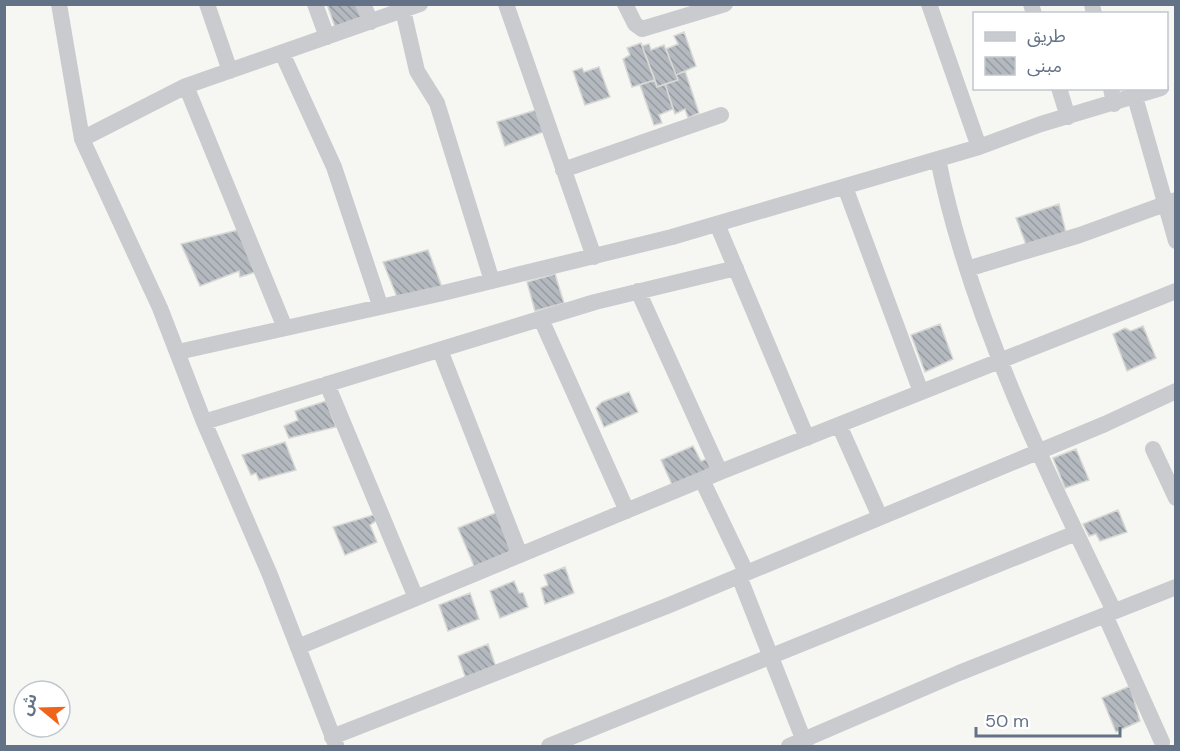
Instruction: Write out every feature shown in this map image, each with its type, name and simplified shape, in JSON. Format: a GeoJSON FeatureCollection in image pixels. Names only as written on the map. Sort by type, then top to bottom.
{"type":"FeatureCollection","features":[{"type":"Feature","properties":{"kind":"street"},"geometry":{"type":"LineString","coordinates":[[59,4],[82,140],[178,352],[204,422],[298,647],[334,742],[1039,451],[1176,391]]}},
{"type":"Feature","properties":{"kind":"street"},"geometry":{"type":"LineString","coordinates":[[207,4],[230,71]]}},
{"type":"Feature","properties":{"kind":"street"},"geometry":{"type":"LineString","coordinates":[[315,4],[327,37]]}},
{"type":"Feature","properties":{"kind":"street"},"geometry":{"type":"LineString","coordinates":[[363,4],[370,22]]}},
{"type":"Feature","properties":{"kind":"street"},"geometry":{"type":"LineString","coordinates":[[82,140],[186,86],[420,4]]}},
{"type":"Feature","properties":{"kind":"street"},"geometry":{"type":"LineString","coordinates":[[506,4],[594,257]]}},
{"type":"Feature","properties":{"kind":"street"},"geometry":{"type":"LineString","coordinates":[[625,4],[634,24],[642,29],[718,6]]}},
{"type":"Feature","properties":{"kind":"street"},"geometry":{"type":"LineString","coordinates":[[929,4],[979,147]]}},
{"type":"Feature","properties":{"kind":"street"},"geometry":{"type":"LineString","coordinates":[[403,10],[417,71],[438,103],[492,281]]}},
{"type":"Feature","properties":{"kind":"street"},"geometry":{"type":"LineString","coordinates":[[282,53],[334,167],[380,305]]}},
{"type":"Feature","properties":{"kind":"street"},"geometry":{"type":"LineString","coordinates":[[186,86],[285,328]]}},
{"type":"Feature","properties":{"kind":"street"},"geometry":{"type":"LineString","coordinates":[[1060,90],[1068,117]]}},
{"type":"Feature","properties":{"kind":"street"},"geometry":{"type":"LineString","coordinates":[[178,352],[594,257],[717,224],[979,147],[1068,117],[1113,96],[1135,97],[1155,90]]}},
{"type":"Feature","properties":{"kind":"street"},"geometry":{"type":"LineString","coordinates":[[1135,97],[1171,202],[1176,241]]}},
{"type":"Feature","properties":{"kind":"street"},"geometry":{"type":"LineString","coordinates":[[563,170],[721,115]]}},
{"type":"Feature","properties":{"kind":"street"},"geometry":{"type":"LineString","coordinates":[[938,159],[946,201],[967,269],[1039,451],[1110,613],[1161,743]]}},
{"type":"Feature","properties":{"kind":"street"},"geometry":{"type":"LineString","coordinates":[[845,187],[921,392]]}},
{"type":"Feature","properties":{"kind":"street"},"geometry":{"type":"LineString","coordinates":[[967,269],[1071,238],[1171,202]]}},
{"type":"Feature","properties":{"kind":"street"},"geometry":{"type":"LineString","coordinates":[[717,224],[807,438]]}},
{"type":"Feature","properties":{"kind":"street"},"geometry":{"type":"LineString","coordinates":[[204,422],[541,318],[638,291],[736,268]]}},
{"type":"Feature","properties":{"kind":"street"},"geometry":{"type":"LineString","coordinates":[[638,291],[720,472]]}},
{"type":"Feature","properties":{"kind":"street"},"geometry":{"type":"LineString","coordinates":[[298,647],[720,472],[1176,291]]}},
{"type":"Feature","properties":{"kind":"street"},"geometry":{"type":"LineString","coordinates":[[541,318],[627,511]]}},
{"type":"Feature","properties":{"kind":"street"},"geometry":{"type":"LineString","coordinates":[[440,350],[520,555]]}},
{"type":"Feature","properties":{"kind":"street"},"geometry":{"type":"LineString","coordinates":[[327,384],[416,598]]}},
{"type":"Feature","properties":{"kind":"street"},"geometry":{"type":"LineString","coordinates":[[839,425],[880,517]]}},
{"type":"Feature","properties":{"kind":"street"},"geometry":{"type":"LineString","coordinates":[[1153,449],[1176,498]]}},
{"type":"Feature","properties":{"kind":"street"},"geometry":{"type":"LineString","coordinates":[[702,480],[742,574],[799,744],[1176,587]]}},
{"type":"Feature","properties":{"kind":"street"},"geometry":{"type":"LineString","coordinates":[[549,747],[570,743],[770,656],[1076,533]]}},
{"type":"Feature","properties":{"kind":"building"},"geometry":{"type":"Polygon","coordinates":[[[327,4],[359,4],[366,20],[336,30],[327,4]]]}},
{"type":"Feature","properties":{"kind":"building"},"geometry":{"type":"Polygon","coordinates":[[[684,32],[696,66],[676,75],[666,49],[678,44],[674,36],[684,32]]]}},
{"type":"Feature","properties":{"kind":"building"},"geometry":{"type":"Polygon","coordinates":[[[641,43],[655,80],[632,87],[623,59],[630,55],[627,48],[641,43]]]}},
{"type":"Feature","properties":{"kind":"building"},"geometry":{"type":"Polygon","coordinates":[[[649,44],[651,50],[664,45],[678,80],[657,87],[642,46],[649,44]]]}},
{"type":"Feature","properties":{"kind":"building"},"geometry":{"type":"Polygon","coordinates":[[[599,67],[610,97],[585,105],[573,71],[582,68],[584,72],[599,67]]]}},
{"type":"Feature","properties":{"kind":"building"},"geometry":{"type":"Polygon","coordinates":[[[685,71],[699,113],[688,118],[685,109],[675,114],[665,84],[678,80],[676,75],[685,71]]]}},
{"type":"Feature","properties":{"kind":"building"},"geometry":{"type":"Polygon","coordinates":[[[655,80],[657,87],[665,84],[673,109],[659,115],[662,123],[654,125],[640,85],[655,80]]]}},
{"type":"Feature","properties":{"kind":"building"},"geometry":{"type":"Polygon","coordinates":[[[536,110],[543,132],[505,146],[497,122],[536,110]]]}},
{"type":"Feature","properties":{"kind":"building"},"geometry":{"type":"Polygon","coordinates":[[[1059,204],[1066,233],[1027,247],[1016,218],[1059,204]]]}},
{"type":"Feature","properties":{"kind":"building"},"geometry":{"type":"Polygon","coordinates":[[[242,229],[256,272],[240,277],[239,271],[200,286],[181,244],[242,229]]]}},
{"type":"Feature","properties":{"kind":"building"},"geometry":{"type":"Polygon","coordinates":[[[428,250],[442,287],[397,297],[383,262],[428,250]]]}},
{"type":"Feature","properties":{"kind":"building"},"geometry":{"type":"Polygon","coordinates":[[[555,274],[564,303],[535,311],[527,282],[555,274]]]}},
{"type":"Feature","properties":{"kind":"building"},"geometry":{"type":"Polygon","coordinates":[[[940,324],[953,359],[925,372],[911,335],[940,324]]]}},
{"type":"Feature","properties":{"kind":"building"},"geometry":{"type":"Polygon","coordinates":[[[1143,326],[1156,358],[1127,371],[1113,334],[1125,328],[1131,331],[1143,326]]]}},
{"type":"Feature","properties":{"kind":"building"},"geometry":{"type":"Polygon","coordinates":[[[629,392],[638,412],[604,427],[596,408],[602,402],[629,392]]]}},
{"type":"Feature","properties":{"kind":"building"},"geometry":{"type":"Polygon","coordinates":[[[326,401],[336,427],[289,438],[284,426],[298,420],[295,411],[326,401]]]}},
{"type":"Feature","properties":{"kind":"building"},"geometry":{"type":"Polygon","coordinates":[[[285,442],[296,470],[259,480],[256,473],[251,475],[242,455],[285,442]]]}},
{"type":"Feature","properties":{"kind":"building"},"geometry":{"type":"Polygon","coordinates":[[[693,446],[701,461],[707,459],[713,473],[674,489],[661,460],[693,446]]]}},
{"type":"Feature","properties":{"kind":"building"},"geometry":{"type":"Polygon","coordinates":[[[1076,449],[1089,480],[1065,488],[1053,458],[1076,449]]]}},
{"type":"Feature","properties":{"kind":"building"},"geometry":{"type":"Polygon","coordinates":[[[1118,510],[1127,532],[1100,541],[1096,534],[1089,536],[1083,524],[1118,510]]]}},
{"type":"Feature","properties":{"kind":"building"},"geometry":{"type":"Polygon","coordinates":[[[498,512],[511,553],[475,568],[458,528],[498,512]]]}},
{"type":"Feature","properties":{"kind":"building"},"geometry":{"type":"Polygon","coordinates":[[[373,515],[377,520],[370,525],[377,542],[345,555],[333,527],[373,515]]]}},
{"type":"Feature","properties":{"kind":"building"},"geometry":{"type":"Polygon","coordinates":[[[565,567],[574,593],[545,604],[541,588],[548,585],[544,575],[565,567]]]}},
{"type":"Feature","properties":{"kind":"building"},"geometry":{"type":"Polygon","coordinates":[[[514,581],[519,593],[523,593],[528,607],[500,618],[490,591],[514,581]]]}},
{"type":"Feature","properties":{"kind":"building"},"geometry":{"type":"Polygon","coordinates":[[[470,593],[479,619],[448,631],[439,605],[470,593]]]}},
{"type":"Feature","properties":{"kind":"building"},"geometry":{"type":"Polygon","coordinates":[[[488,644],[496,667],[466,679],[458,656],[488,644]]]}},
{"type":"Feature","properties":{"kind":"building"},"geometry":{"type":"Polygon","coordinates":[[[1130,686],[1140,721],[1116,732],[1102,698],[1130,686]]]}}]}
